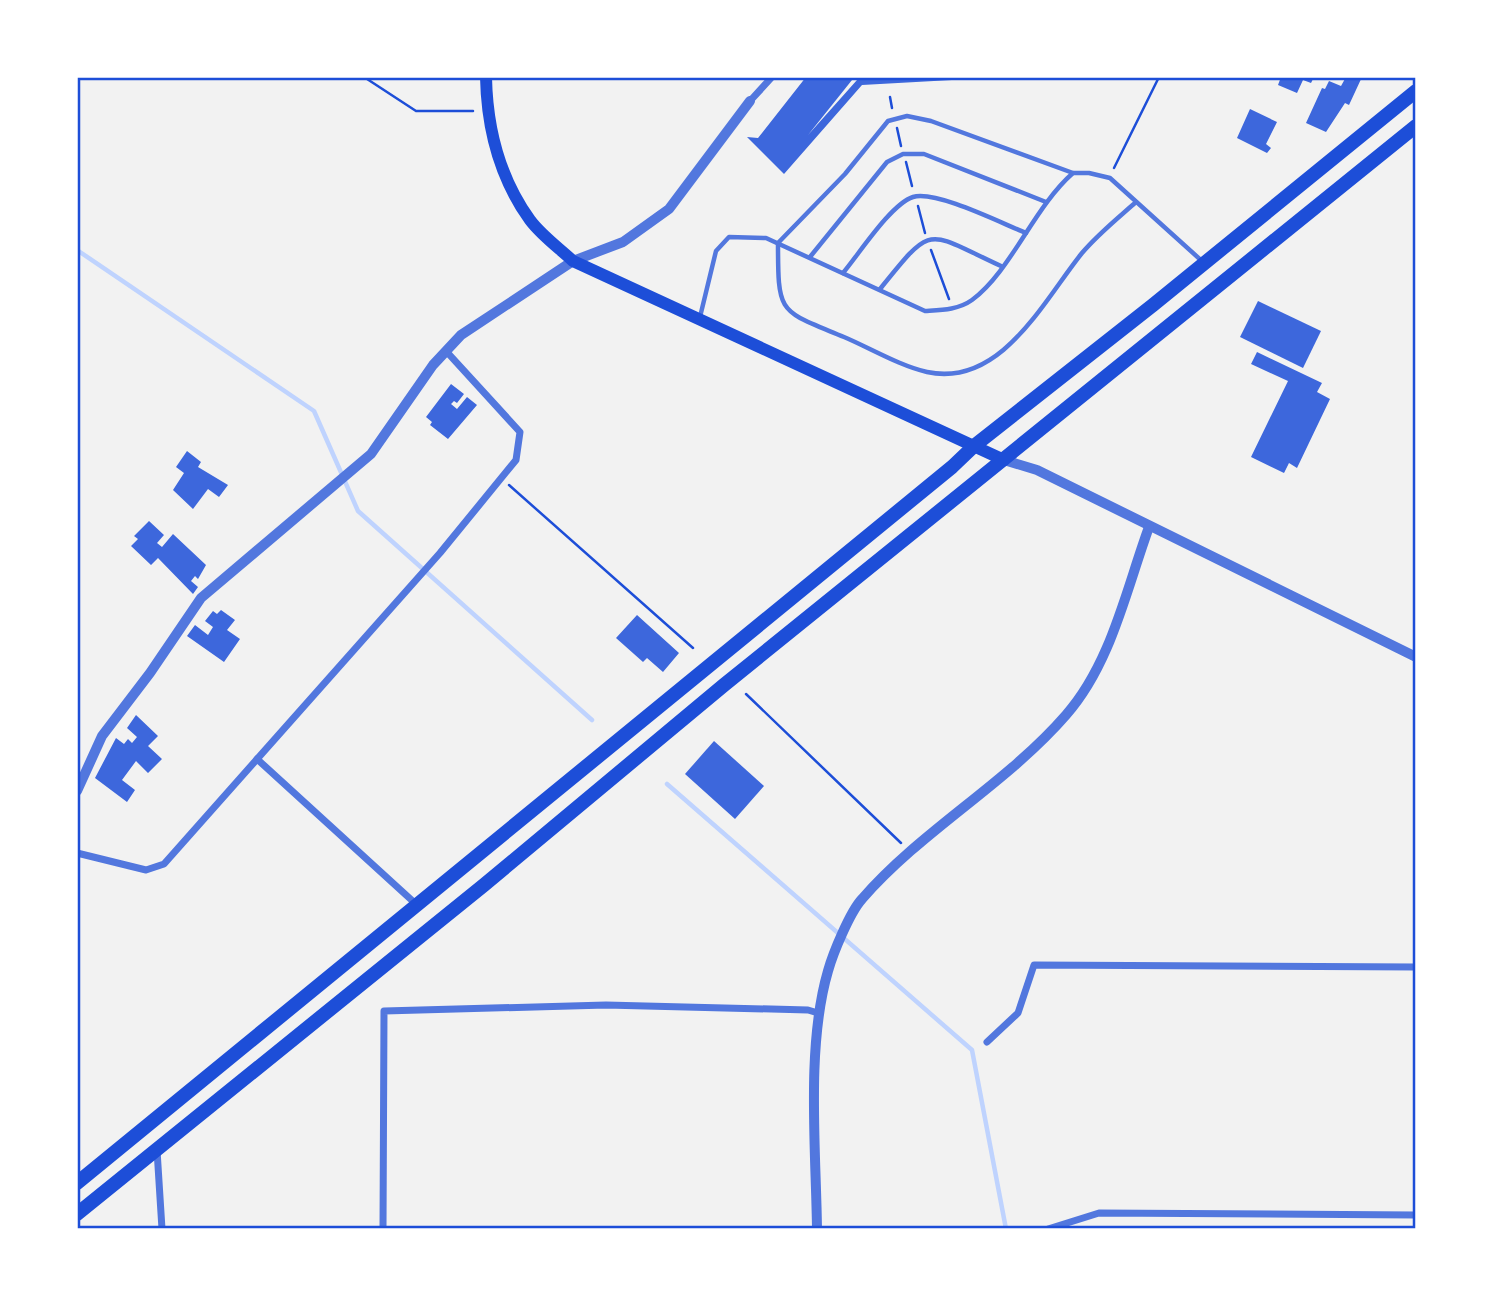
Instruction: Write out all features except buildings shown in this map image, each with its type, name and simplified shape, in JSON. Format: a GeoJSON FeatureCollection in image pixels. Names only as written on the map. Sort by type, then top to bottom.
{"type":"FeatureCollection","features":[{"type":"Feature","properties":{"kind":"highway"},"geometry":{"type":"LineString","coordinates":[[77,1183],[952,467],[974,446],[1205,264],[1416,91]]}},
{"type":"Feature","properties":{"kind":"highway"},"geometry":{"type":"LineString","coordinates":[[77,1213],[484,885],[734,676],[1416,126]]}},
{"type":"Feature","properties":{"kind":"main road"},"geometry":{"type":"LineString","coordinates":[[486,77],[487,111],[500,167],[530,221],[573,261],[1004,460]]}},
{"type":"Feature","properties":{"kind":"street"},"geometry":{"type":"LineString","coordinates":[[77,791],[102,736],[201,598],[233,568],[338,484],[371,454],[433,365],[461,335],[573,261],[623,242],[669,209],[750,100],[772,77]]}},
{"type":"Feature","properties":{"kind":"street"},"geometry":{"type":"LineString","coordinates":[[77,853],[146,870],[164,864],[418,578],[516,460],[520,432],[446,351]]}},
{"type":"Feature","properties":{"kind":"street"},"geometry":{"type":"LineString","coordinates":[[1004,460],[1037,470],[1416,657]]}},
{"type":"Feature","properties":{"kind":"street"},"geometry":{"type":"LineString","coordinates":[[817,1229],[818,1013],[829,968],[847,928],[860,901],[911,853],[1029,753],[1067,714],[1096,674],[1149,527]]}},
{"type":"Feature","properties":{"kind":"street"},"geometry":{"type":"LineString","coordinates":[[257,759],[417,905]]}},
{"type":"Feature","properties":{"kind":"street"},"geometry":{"type":"LineString","coordinates":[[987,1042],[1018,1013],[1034,965],[1416,967]]}},
{"type":"Feature","properties":{"kind":"street"},"geometry":{"type":"LineString","coordinates":[[383,1229],[384,1011],[607,1005],[818,1013]]}},
{"type":"Feature","properties":{"kind":"street"},"geometry":{"type":"LineString","coordinates":[[157,1149],[162,1229]]}},
{"type":"Feature","properties":{"kind":"street"},"geometry":{"type":"LineString","coordinates":[[1048,1229],[1099,1213],[1416,1215]]}},
{"type":"Feature","properties":{"kind":"lane"},"geometry":{"type":"LineString","coordinates":[[1136,202],[1085,250],[1008,347],[982,366],[958,373],[928,372],[790,314],[778,292],[778,243],[845,174],[888,121],[907,116],[931,121],[1073,173],[1110,178],[1205,264]]}},
{"type":"Feature","properties":{"kind":"lane"},"geometry":{"type":"LineString","coordinates":[[810,257],[887,162],[904,154],[924,154],[1046,202]]}},
{"type":"Feature","properties":{"kind":"lane"},"geometry":{"type":"LineString","coordinates":[[699,321],[716,251],[729,237],[766,237],[925,311],[953,309],[971,300],[1001,266],[1046,202],[1073,173]]}},
{"type":"Feature","properties":{"kind":"lane"},"geometry":{"type":"LineString","coordinates":[[844,273],[898,207],[915,196],[934,197],[1026,233]]}},
{"type":"Feature","properties":{"kind":"lane"},"geometry":{"type":"LineString","coordinates":[[880,289],[916,243],[926,238],[939,238],[1001,266]]}},
{"type":"Feature","properties":{"kind":"path"},"geometry":{"type":"LineString","coordinates":[[364,77],[416,111],[487,111]]}},
{"type":"Feature","properties":{"kind":"path"},"geometry":{"type":"LineString","coordinates":[[1110,178],[1159,77]]}},
{"type":"Feature","properties":{"kind":"path"},"geometry":{"type":"LineString","coordinates":[[501,478],[692,648]]}},
{"type":"Feature","properties":{"kind":"path"},"geometry":{"type":"LineString","coordinates":[[746,694],[911,853]]}},
{"type":"Feature","properties":{"kind":"waterway"},"geometry":{"type":"LineString","coordinates":[[77,250],[314,411],[358,511],[592,720]]}},
{"type":"Feature","properties":{"kind":"waterway"},"geometry":{"type":"LineString","coordinates":[[667,784],[972,1050],[1006,1229]]}}]}
